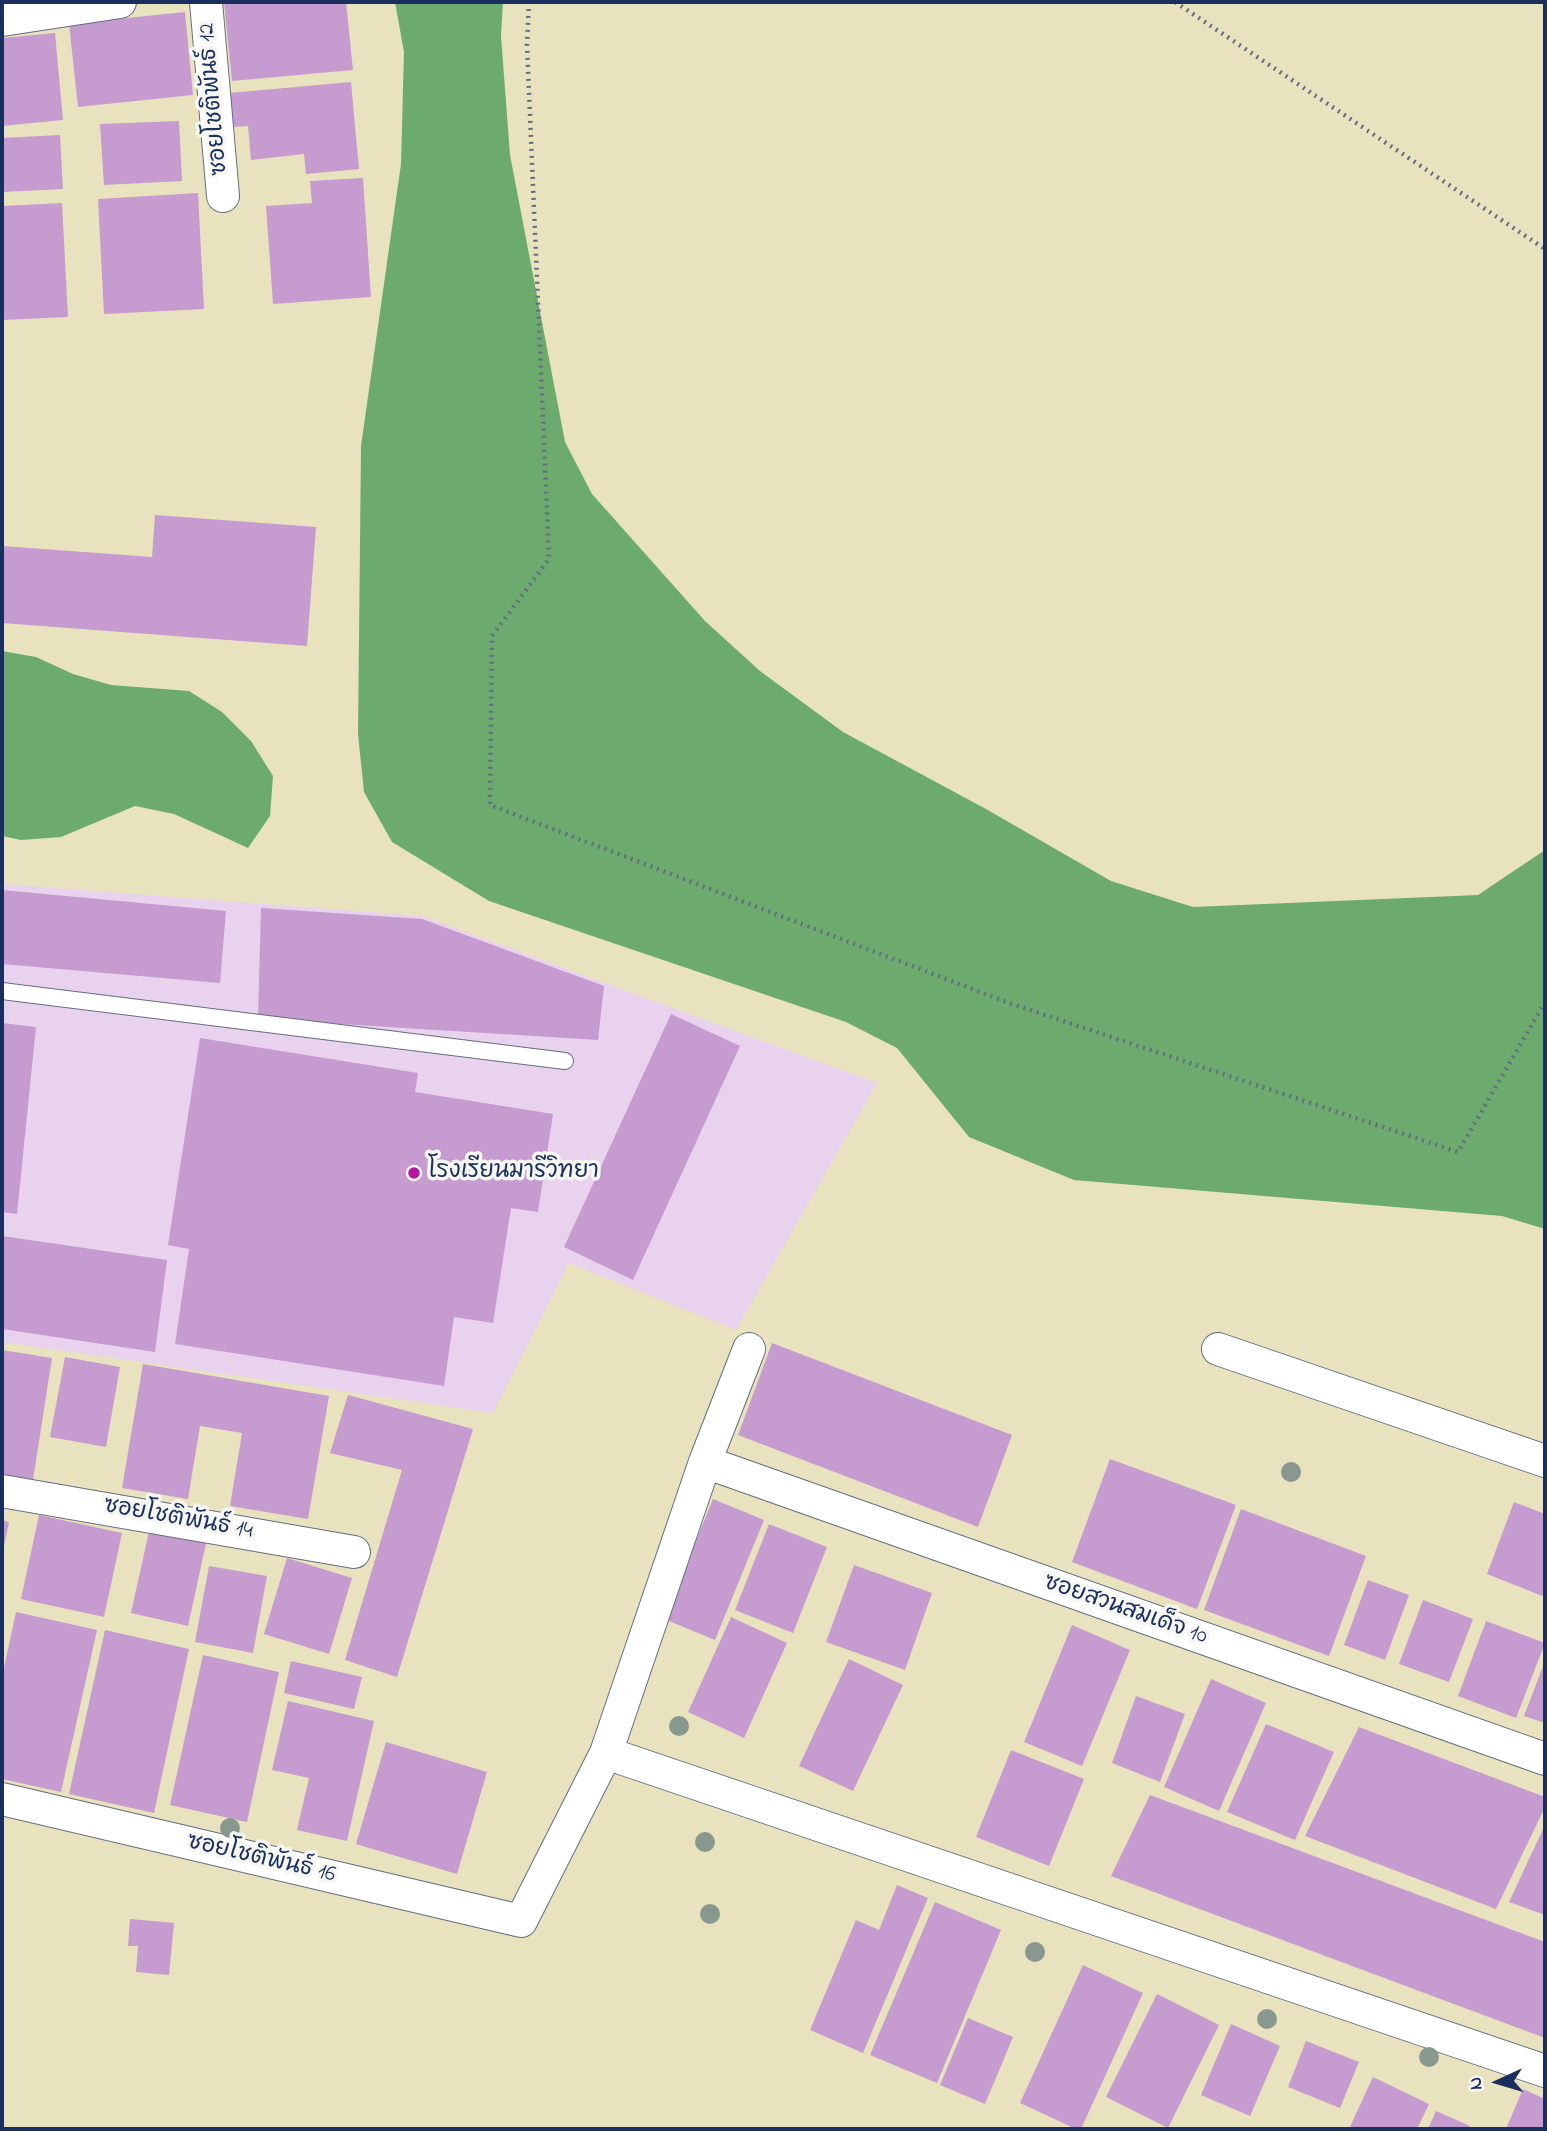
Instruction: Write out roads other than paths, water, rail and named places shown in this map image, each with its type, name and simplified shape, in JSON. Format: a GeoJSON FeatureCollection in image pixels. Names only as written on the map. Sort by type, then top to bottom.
{"type":"FeatureCollection","features":[{"type":"Feature","properties":{"kind":"street"},"geometry":{"type":"LineString","coordinates":[[2,20],[120,2]]}},
{"type":"Feature","properties":{"kind":"street","name":"ซอยโชติพันธ์ 12"},"geometry":{"type":"LineString","coordinates":[[206,2],[223,196]]}},
{"type":"Feature","properties":{"kind":"street"},"geometry":{"type":"LineString","coordinates":[[748,1349],[705,1462],[606,1753],[1545,2071]]}},
{"type":"Feature","properties":{"kind":"street"},"geometry":{"type":"LineString","coordinates":[[1219,1349],[1545,1461]]}},
{"type":"Feature","properties":{"kind":"street","name":"ซอยสวนสมเด็จ 10"},"geometry":{"type":"LineString","coordinates":[[705,1462],[1545,1759]]}},
{"type":"Feature","properties":{"kind":"street","name":"ซอยโชติพันธ์ 14"},"geometry":{"type":"LineString","coordinates":[[2,1491],[354,1552]]}},
{"type":"Feature","properties":{"kind":"street","name":"ซอยโชติพันธ์ 16"},"geometry":{"type":"LineString","coordinates":[[2,1799],[521,1921],[606,1753]]}},
{"type":"Feature","properties":{"kind":"lane"},"geometry":{"type":"LineString","coordinates":[[2,990],[565,1060]]}},
{"type":"Feature","properties":{"kind":"place","name":"โรงเรียนมารีวิทยา"},"geometry":{"type":"Point","coordinates":[414,1173]}}]}
